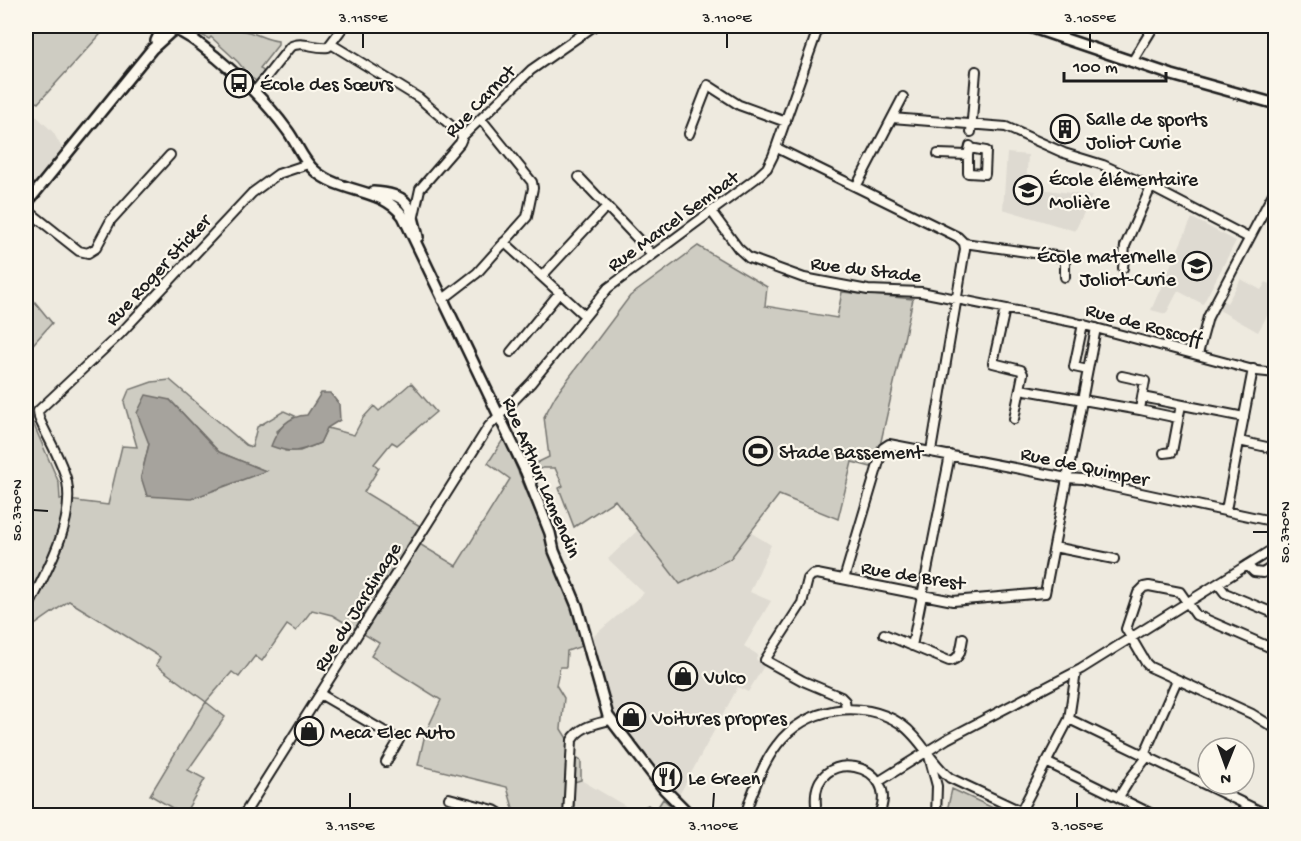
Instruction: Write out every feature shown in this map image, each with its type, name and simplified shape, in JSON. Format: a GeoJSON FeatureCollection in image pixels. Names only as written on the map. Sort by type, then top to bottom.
{"type":"FeatureCollection","features":[{"type":"Feature","properties":{"kind":"street"},"geometry":{"type":"LineString","coordinates":[[255,91],[292,46],[301,44],[320,48],[332,44],[344,26]]}},
{"type":"Feature","properties":{"kind":"street","name":"Rue Carnot"},"geometry":{"type":"LineString","coordinates":[[414,218],[414,208],[420,189],[460,143],[463,136],[531,70],[594,26]]}},
{"type":"Feature","properties":{"kind":"street","name":"Rue Marcel Sembat"},"geometry":{"type":"LineString","coordinates":[[499,415],[531,383],[608,288],[759,176],[769,164],[777,148],[819,26]]}},
{"type":"Feature","properties":{"kind":"street"},"geometry":{"type":"LineString","coordinates":[[1027,26],[1132,62],[1275,102]]}},
{"type":"Feature","properties":{"kind":"street"},"geometry":{"type":"LineString","coordinates":[[1132,62],[1154,26]]}},
{"type":"Feature","properties":{"kind":"street"},"geometry":{"type":"LineString","coordinates":[[26,204],[152,49],[173,27],[199,44],[255,91],[271,108],[308,164],[318,174],[336,184],[383,199],[393,206],[403,216],[423,255]]}},
{"type":"Feature","properties":{"kind":"street"},"geometry":{"type":"LineString","coordinates":[[332,44],[419,98],[463,136]]}},
{"type":"Feature","properties":{"kind":"street"},"geometry":{"type":"LineString","coordinates":[[972,128],[976,71]]}},
{"type":"Feature","properties":{"kind":"street"},"geometry":{"type":"LineString","coordinates":[[689,134],[708,85],[739,105],[786,122]]}},
{"type":"Feature","properties":{"kind":"street"},"geometry":{"type":"LineString","coordinates":[[856,187],[903,97]]}},
{"type":"Feature","properties":{"kind":"street"},"geometry":{"type":"LineString","coordinates":[[892,118],[972,128],[1006,127],[1064,153],[1100,164],[1151,187],[1249,238]]}},
{"type":"Feature","properties":{"kind":"street"},"geometry":{"type":"LineString","coordinates":[[442,300],[474,275],[528,214],[533,185],[481,119]]}},
{"type":"Feature","properties":{"kind":"street"},"geometry":{"type":"LineString","coordinates":[[777,148],[961,240],[1060,256],[1065,261],[1065,277]]}},
{"type":"Feature","properties":{"kind":"street"},"geometry":{"type":"LineString","coordinates":[[938,154],[969,150]]}},
{"type":"Feature","properties":{"kind":"street"},"geometry":{"type":"LineString","coordinates":[[26,209],[79,250],[85,253],[91,252],[96,248],[111,220],[170,155]]}},
{"type":"Feature","properties":{"kind":"street","name":"Rue Roger Sticker"},"geometry":{"type":"LineString","coordinates":[[26,612],[60,543],[67,497],[66,478],[38,411],[120,334],[252,193],[283,172],[308,164]]}},
{"type":"Feature","properties":{"kind":"street"},"geometry":{"type":"LineString","coordinates":[[579,177],[652,254]]}},
{"type":"Feature","properties":{"kind":"street"},"geometry":{"type":"LineString","coordinates":[[1123,268],[1125,246],[1151,187]]}},
{"type":"Feature","properties":{"kind":"street"},"geometry":{"type":"LineString","coordinates":[[1198,354],[1208,317],[1275,188]]}},
{"type":"Feature","properties":{"kind":"street"},"geometry":{"type":"LineString","coordinates":[[383,199],[405,200],[420,189]]}},
{"type":"Feature","properties":{"kind":"street"},"geometry":{"type":"LineString","coordinates":[[365,192],[393,194],[409,204],[423,255]]}},
{"type":"Feature","properties":{"kind":"street"},"geometry":{"type":"LineString","coordinates":[[542,276],[607,206]]}},
{"type":"Feature","properties":{"kind":"street","name":"Rue du Stade"},"geometry":{"type":"LineString","coordinates":[[711,211],[738,248],[749,258],[799,277],[862,289],[921,291],[1005,309]]}},
{"type":"Feature","properties":{"kind":"street"},"geometry":{"type":"LineString","coordinates":[[931,451],[956,298],[961,240]]}},
{"type":"Feature","properties":{"kind":"street"},"geometry":{"type":"LineString","coordinates":[[504,242],[585,316]]}},
{"type":"Feature","properties":{"kind":"street","name":"Rue Arthur Lamendin"},"geometry":{"type":"LineString","coordinates":[[423,255],[442,300],[526,472],[550,532],[554,551],[574,597],[610,720]]}},
{"type":"Feature","properties":{"kind":"street"},"geometry":{"type":"LineString","coordinates":[[511,352],[560,292]]}},
{"type":"Feature","properties":{"kind":"street"},"geometry":{"type":"LineString","coordinates":[[1005,309],[993,363],[1021,370],[1023,374],[1014,419]]}},
{"type":"Feature","properties":{"kind":"street","name":"Rue de Roscoff"},"geometry":{"type":"LineString","coordinates":[[1005,309],[1113,331],[1274,373]]}},
{"type":"Feature","properties":{"kind":"street"},"geometry":{"type":"LineString","coordinates":[[1083,324],[1074,367],[1088,370]]}},
{"type":"Feature","properties":{"kind":"street"},"geometry":{"type":"LineString","coordinates":[[1096,328],[1054,547],[1114,559]]}},
{"type":"Feature","properties":{"kind":"street"},"geometry":{"type":"LineString","coordinates":[[1226,510],[1253,369]]}},
{"type":"Feature","properties":{"kind":"street"},"geometry":{"type":"LineString","coordinates":[[1122,376],[1145,381],[1140,410]]}},
{"type":"Feature","properties":{"kind":"street"},"geometry":{"type":"LineString","coordinates":[[1020,389],[1178,418]]}},
{"type":"Feature","properties":{"kind":"street"},"geometry":{"type":"LineString","coordinates":[[1142,397],[1244,417]]}},
{"type":"Feature","properties":{"kind":"street"},"geometry":{"type":"LineString","coordinates":[[1164,453],[1172,452],[1181,405]]}},
{"type":"Feature","properties":{"kind":"street","name":"Rue du Jardinage"},"geometry":{"type":"LineString","coordinates":[[243,816],[489,426],[499,415]]}},
{"type":"Feature","properties":{"kind":"street"},"geometry":{"type":"LineString","coordinates":[[1239,441],[1275,449]]}},
{"type":"Feature","properties":{"kind":"street","name":"Rue de Quimper"},"geometry":{"type":"LineString","coordinates":[[844,579],[886,444],[1082,479],[1275,522]]}},
{"type":"Feature","properties":{"kind":"street"},"geometry":{"type":"LineString","coordinates":[[912,646],[950,455]]}},
{"type":"Feature","properties":{"kind":"street","name":"Rue de Brest"},"geometry":{"type":"LineString","coordinates":[[846,709],[841,697],[803,681],[765,660],[804,600],[808,579],[812,575],[957,601],[1045,593],[1054,547]]}},
{"type":"Feature","properties":{"kind":"street"},"geometry":{"type":"LineString","coordinates":[[878,782],[947,739],[1076,672],[1275,548]]}},
{"type":"Feature","properties":{"kind":"street"},"geometry":{"type":"LineString","coordinates":[[1247,565],[1254,572],[1263,573],[1275,564]]}},
{"type":"Feature","properties":{"kind":"street"},"geometry":{"type":"LineString","coordinates":[[1218,584],[1225,593],[1275,614]]}},
{"type":"Feature","properties":{"kind":"street"},"geometry":{"type":"LineString","coordinates":[[1275,650],[1196,615],[1180,592],[1151,586],[1143,587],[1138,593],[1126,625],[1126,631],[1148,666],[1252,714],[1275,729]]}},
{"type":"Feature","properties":{"kind":"street"},"geometry":{"type":"LineString","coordinates":[[884,634],[946,661],[952,661],[958,657],[963,638]]}},
{"type":"Feature","properties":{"kind":"street"},"geometry":{"type":"LineString","coordinates":[[1021,811],[1069,719],[1076,672]]}},
{"type":"Feature","properties":{"kind":"street"},"geometry":{"type":"LineString","coordinates":[[1119,797],[1146,756],[1177,680]]}},
{"type":"Feature","properties":{"kind":"street"},"geometry":{"type":"LineString","coordinates":[[320,694],[399,740],[386,762]]}},
{"type":"Feature","properties":{"kind":"street"},"geometry":{"type":"LineString","coordinates":[[747,813],[771,754],[784,736],[797,725],[812,717],[846,709],[864,710],[893,719],[906,727],[942,770],[955,781],[1030,816]]}},
{"type":"Feature","properties":{"kind":"street"},"geometry":{"type":"LineString","coordinates":[[1069,719],[1270,815]]}},
{"type":"Feature","properties":{"kind":"street"},"geometry":{"type":"LineString","coordinates":[[568,816],[572,740],[584,728],[610,720],[664,789],[691,814]]}},
{"type":"Feature","properties":{"kind":"street"},"geometry":{"type":"LineString","coordinates":[[928,752],[938,786],[936,816]]}},
{"type":"Feature","properties":{"kind":"street"},"geometry":{"type":"LineString","coordinates":[[1046,762],[1156,816]]}},
{"type":"Feature","properties":{"kind":"street"},"geometry":{"type":"LineString","coordinates":[[816,805],[816,793],[827,773],[837,767],[849,765],[860,767],[871,773],[878,782],[883,800],[878,816]]}},
{"type":"Feature","properties":{"kind":"street"},"geometry":{"type":"LineString","coordinates":[[449,798],[499,813]]}},
{"type":"Feature","properties":{"kind":"street"},"geometry":{"type":"LineString","coordinates":[[456,816],[460,801]]}},
{"type":"Feature","properties":{"kind":"shaded area"},"geometry":{"type":"Polygon","coordinates":[[[26,26],[108,26],[38,103],[26,93],[26,26]]]}},
{"type":"Feature","properties":{"kind":"shaded area"},"geometry":{"type":"Polygon","coordinates":[[[201,26],[250,32],[278,41],[278,45],[260,68],[264,72],[256,81],[211,37],[209,39],[194,31],[201,26]]]}},
{"type":"Feature","properties":{"kind":"shaded area"},"geometry":{"type":"Polygon","coordinates":[[[26,93],[38,103],[31,111],[53,132],[62,148],[26,192],[26,93]]]}},
{"type":"Feature","properties":{"kind":"shaded area","name":"École élémentaire Molière"},"geometry":{"type":"Polygon","coordinates":[[[1007,153],[1028,155],[1026,187],[1092,196],[1075,231],[1003,209],[1007,153]]]}},
{"type":"Feature","properties":{"kind":"shaded area","name":"École maternelle Joliot-Curie"},"geometry":{"type":"Polygon","coordinates":[[[1192,218],[1236,241],[1203,304],[1178,291],[1166,314],[1151,310],[1192,218]]]}},
{"type":"Feature","properties":{"kind":"shaded area"},"geometry":{"type":"Polygon","coordinates":[[[698,246],[767,287],[765,306],[837,318],[842,292],[913,299],[875,468],[852,462],[838,519],[779,495],[730,559],[680,584],[615,500],[574,527],[559,488],[563,486],[555,468],[543,468],[533,472],[530,466],[549,457],[544,417],[556,395],[630,296],[698,246]]]}},
{"type":"Feature","properties":{"kind":"shaded area","name":"École maternelle Joliot-Curie"},"geometry":{"type":"Polygon","coordinates":[[[1241,279],[1261,290],[1266,282],[1275,287],[1275,302],[1258,332],[1219,310],[1224,301],[1227,303],[1241,279]]]}},
{"type":"Feature","properties":{"kind":"shaded area"},"geometry":{"type":"Polygon","coordinates":[[[26,291],[52,323],[26,352],[26,291]]]}},
{"type":"Feature","properties":{"kind":"shaded area"},"geometry":{"type":"Polygon","coordinates":[[[170,380],[246,445],[252,447],[257,427],[284,411],[295,416],[277,431],[285,451],[300,451],[320,443],[327,428],[354,435],[363,418],[374,406],[379,411],[411,383],[436,412],[397,445],[392,442],[374,464],[379,468],[364,492],[420,526],[411,539],[456,566],[510,479],[488,463],[504,438],[544,533],[579,627],[582,646],[567,651],[566,667],[560,667],[556,685],[564,698],[561,729],[568,740],[568,753],[581,761],[581,780],[574,782],[572,815],[515,815],[507,787],[418,765],[425,734],[441,700],[371,656],[379,643],[332,615],[312,610],[296,631],[287,625],[262,661],[255,656],[239,677],[232,672],[206,702],[156,665],[160,657],[69,601],[26,631],[26,428],[33,423],[59,483],[60,499],[108,505],[122,446],[137,447],[124,402],[129,390],[152,382],[170,380]],[[170,400],[149,444],[141,477],[265,471],[219,452],[170,400]]]}},
{"type":"Feature","properties":{"kind":"shaded area"},"geometry":{"type":"Polygon","coordinates":[[[321,393],[330,393],[339,404],[340,420],[327,428],[320,443],[296,451],[271,446],[284,424],[294,418],[307,415],[321,393]]]}},
{"type":"Feature","properties":{"kind":"shaded area"},"geometry":{"type":"Polygon","coordinates":[[[146,395],[170,400],[219,452],[266,471],[191,499],[147,496],[141,477],[149,444],[137,413],[146,395]]]}},
{"type":"Feature","properties":{"kind":"shaded area"},"geometry":{"type":"Polygon","coordinates":[[[638,530],[680,584],[730,559],[750,532],[771,545],[750,592],[771,601],[744,646],[758,655],[756,659],[764,666],[748,692],[738,687],[677,799],[615,722],[589,640],[644,593],[608,559],[638,530]]]}},
{"type":"Feature","properties":{"kind":"shaded area"},"geometry":{"type":"Polygon","coordinates":[[[206,702],[225,717],[188,770],[205,779],[184,815],[150,795],[206,702]]]}},
{"type":"Feature","properties":{"kind":"shaded area"},"geometry":{"type":"Polygon","coordinates":[[[581,780],[641,815],[572,816],[574,781],[581,780]]]}},
{"type":"Feature","properties":{"kind":"shaded area"},"geometry":{"type":"Polygon","coordinates":[[[952,789],[1008,815],[946,815],[952,789]]]}},
{"type":"Feature","properties":{"kind":"shaded area"},"geometry":{"type":"Polygon","coordinates":[[[663,799],[681,815],[641,815],[634,811],[648,805],[656,810],[663,799]]]}},
{"type":"Feature","properties":{"kind":"place","name":"École des Sœurs"},"geometry":{"type":"Point","coordinates":[239,83]}},
{"type":"Feature","properties":{"kind":"place","name":"Salle de sports Joliot Curie"},"geometry":{"type":"Point","coordinates":[1065,129]}},
{"type":"Feature","properties":{"kind":"place","name":"École élémentaire Molière"},"geometry":{"type":"Point","coordinates":[1028,190]}},
{"type":"Feature","properties":{"kind":"place","name":"École maternelle Joliot-Curie"},"geometry":{"type":"Point","coordinates":[1197,266]}},
{"type":"Feature","properties":{"kind":"place","name":"Stade Bassement"},"geometry":{"type":"Point","coordinates":[758,451]}},
{"type":"Feature","properties":{"kind":"place","name":"Vulco"},"geometry":{"type":"Point","coordinates":[683,676]}},
{"type":"Feature","properties":{"kind":"place","name":"Voitures propres"},"geometry":{"type":"Point","coordinates":[631,717]}},
{"type":"Feature","properties":{"kind":"place","name":"Meca Elec Auto"},"geometry":{"type":"Point","coordinates":[309,731]}},
{"type":"Feature","properties":{"kind":"place","name":"Le Green"},"geometry":{"type":"Point","coordinates":[667,777]}}]}
